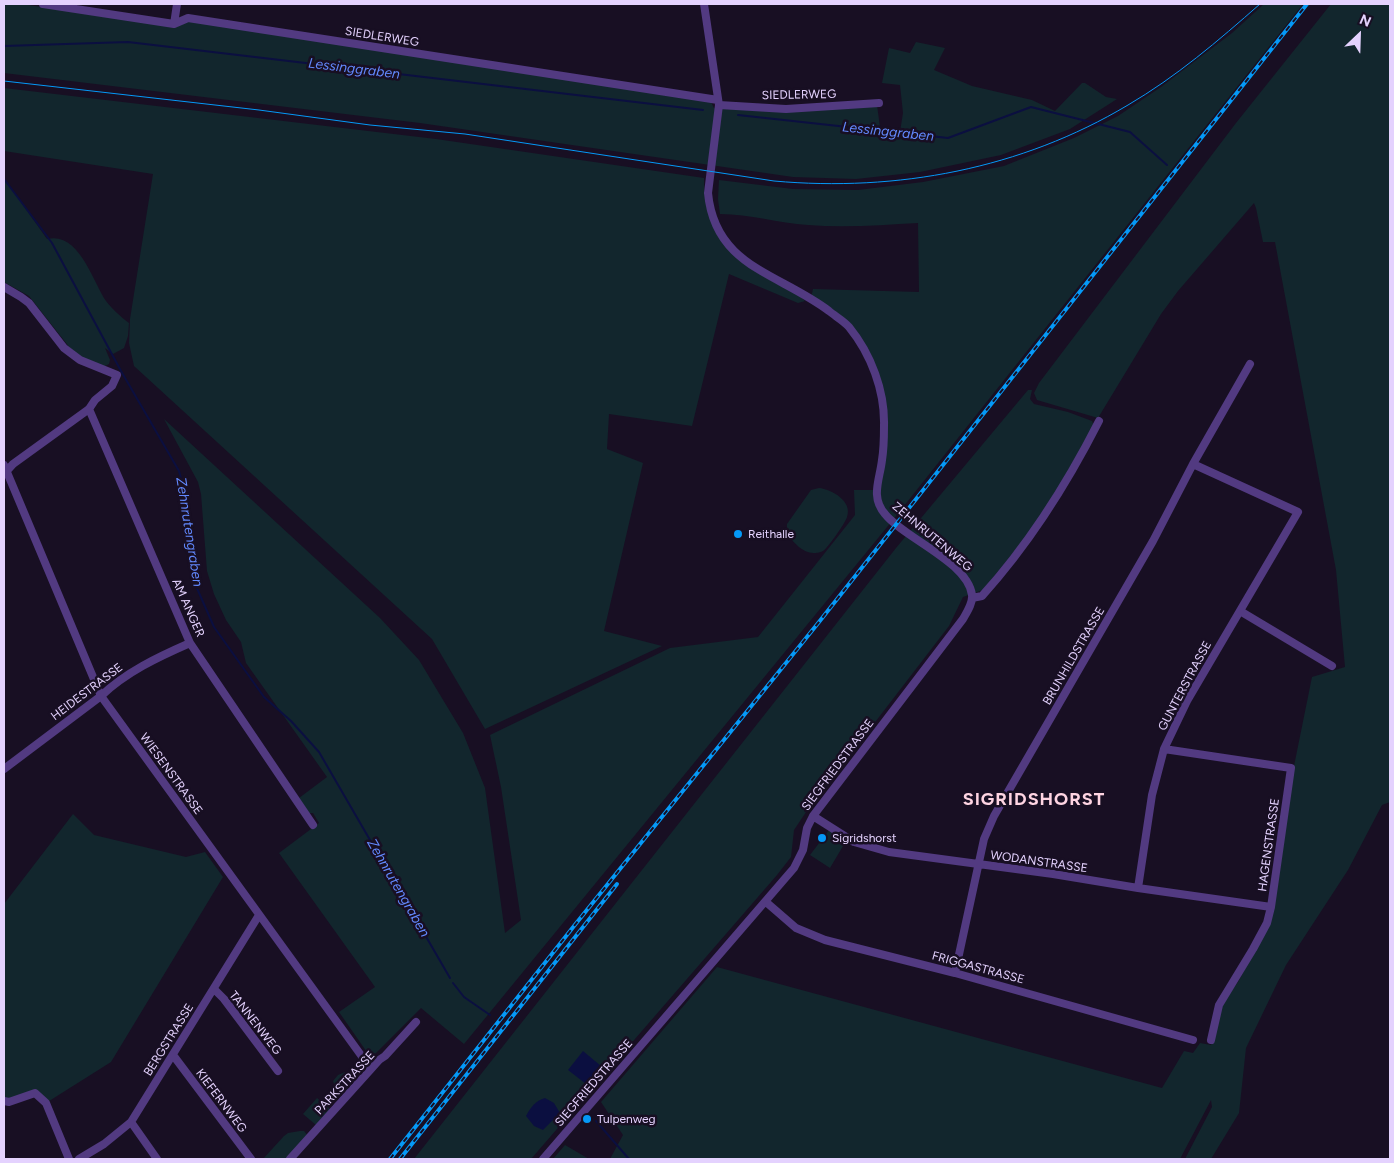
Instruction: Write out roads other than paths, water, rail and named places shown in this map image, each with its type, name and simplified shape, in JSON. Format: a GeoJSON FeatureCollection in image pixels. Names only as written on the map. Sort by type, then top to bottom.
{"type":"FeatureCollection","features":[{"type":"Feature","properties":{"kind":"street","name":"SIEDLERWEG"},"geometry":{"type":"LineString","coordinates":[[43,4],[174,24],[188,18],[719,103],[786,109],[879,103]]}},
{"type":"Feature","properties":{"kind":"street"},"geometry":{"type":"LineString","coordinates":[[174,24],[177,4]]}},
{"type":"Feature","properties":{"kind":"street","name":"ZEHNRUTENWEG"},"geometry":{"type":"LineString","coordinates":[[704,4],[719,103],[716,141],[708,193],[712,216],[720,234],[732,250],[751,266],[811,298],[849,326],[868,356],[880,389],[884,424],[882,460],[876,490],[879,506],[892,521],[962,574],[969,583],[972,598]]}},
{"type":"Feature","properties":{"kind":"street"},"geometry":{"type":"LineString","coordinates":[[4,287],[29,303],[64,348],[80,360],[116,375],[112,386],[95,400],[89,409],[5,470]]}},
{"type":"Feature","properties":{"kind":"street","name":"BRUNHILDSTRASSE"},"geometry":{"type":"LineString","coordinates":[[955,973],[978,864],[984,840],[994,816],[1153,541],[1193,464],[1250,364]]}},
{"type":"Feature","properties":{"kind":"street","name":"AM ANGER"},"geometry":{"type":"LineString","coordinates":[[89,409],[190,642],[313,825]]}},
{"type":"Feature","properties":{"kind":"street"},"geometry":{"type":"LineString","coordinates":[[972,598],[982,596],[1040,523],[1076,466],[1098,421]]}},
{"type":"Feature","properties":{"kind":"street","name":"GUNTERSTRASSE"},"geometry":{"type":"LineString","coordinates":[[1138,888],[1152,795],[1164,749],[1186,701],[1298,512],[1193,464]]}},
{"type":"Feature","properties":{"kind":"street","name":"WIESENSTRASSE"},"geometry":{"type":"LineString","coordinates":[[5,470],[101,696],[371,1069]]}},
{"type":"Feature","properties":{"kind":"street","name":"SIEGFRIEDSTRASSE"},"geometry":{"type":"LineString","coordinates":[[543,1159],[794,868],[804,850],[807,828],[813,816],[963,619],[969,609],[972,598]]}},
{"type":"Feature","properties":{"kind":"street"},"geometry":{"type":"LineString","coordinates":[[1240,611],[1332,666]]}},
{"type":"Feature","properties":{"kind":"street","name":"HEIDESTRASSE"},"geometry":{"type":"LineString","coordinates":[[4,769],[110,688],[145,664],[190,642]]}},
{"type":"Feature","properties":{"kind":"street","name":"HAGENSTRASSE"},"geometry":{"type":"LineString","coordinates":[[1164,749],[1291,768],[1271,907],[1267,923],[1219,1004],[1211,1040]]}},
{"type":"Feature","properties":{"kind":"street","name":"WODANSTRASSE"},"geometry":{"type":"LineString","coordinates":[[813,816],[854,842],[889,852],[1054,874],[1271,907]]}},
{"type":"Feature","properties":{"kind":"street","name":"FRIGGASTRASSE"},"geometry":{"type":"LineString","coordinates":[[766,902],[796,928],[825,940],[955,973],[1193,1040]]}},
{"type":"Feature","properties":{"kind":"street","name":"BERGSTRASSE"},"geometry":{"type":"LineString","coordinates":[[80,1159],[104,1144],[131,1122],[260,915]]}},
{"type":"Feature","properties":{"kind":"street","name":"TANNENWEG"},"geometry":{"type":"LineString","coordinates":[[214,989],[224,999],[278,1071]]}},
{"type":"Feature","properties":{"kind":"street","name":"PARKSTRASSE"},"geometry":{"type":"LineString","coordinates":[[290,1159],[379,1060],[385,1056],[416,1022]]}},
{"type":"Feature","properties":{"kind":"street","name":"KIEFERNWEG"},"geometry":{"type":"LineString","coordinates":[[173,1055],[251,1159]]}},
{"type":"Feature","properties":{"kind":"street"},"geometry":{"type":"LineString","coordinates":[[4,1101],[9,1102],[35,1093],[46,1103],[69,1159]]}},
{"type":"Feature","properties":{"kind":"street"},"geometry":{"type":"LineString","coordinates":[[131,1122],[157,1159]]}},
{"type":"Feature","properties":{"kind":"waterway","name":"Lessinggraben"},"geometry":{"type":"LineString","coordinates":[[4,46],[128,42],[703,110]]}},
{"type":"Feature","properties":{"kind":"waterway","name":"Lessinggraben"},"geometry":{"type":"LineString","coordinates":[[738,115],[948,138],[1031,107],[1130,132],[1167,165]]}},
{"type":"Feature","properties":{"kind":"waterway","name":"Zehnrutengraben"},"geometry":{"type":"LineString","coordinates":[[4,179],[52,243],[121,371],[179,471],[186,498],[196,586],[214,627],[264,697],[291,721],[319,752],[450,978]]}},
{"type":"Feature","properties":{"kind":"waterway","name":"Zehnrutengraben"},"geometry":{"type":"LineString","coordinates":[[453,983],[464,997],[490,1015]]}},
{"type":"Feature","properties":{"kind":"waterway","name":"Zehnrutengraben"},"geometry":{"type":"LineString","coordinates":[[596,1121],[629,1159]]}},
{"type":"Feature","properties":{"kind":"tram line"},"geometry":{"type":"LineString","coordinates":[[4,81],[259,110],[370,125],[465,134],[774,181],[820,184],[866,183],[912,179],[957,171],[1001,160],[1045,145],[1087,127],[1128,105],[1163,83],[1260,4]]}},
{"type":"Feature","properties":{"kind":"railway"},"geometry":{"type":"LineString","coordinates":[[390,1159],[574,926],[819,622],[1307,4]]}},
{"type":"Feature","properties":{"kind":"railway"},"geometry":{"type":"LineString","coordinates":[[400,1159],[617,884]]}},
{"type":"Feature","properties":{"kind":"place","name":"Reithalle"},"geometry":{"type":"Point","coordinates":[738,534]}},
{"type":"Feature","properties":{"kind":"place","name":"Sigridshorst"},"geometry":{"type":"Point","coordinates":[822,838]}},
{"type":"Feature","properties":{"kind":"place","name":"Tulpenweg"},"geometry":{"type":"Point","coordinates":[587,1119]}},
{"type":"Feature","properties":{"kind":"district","name":"SIGRIDSHORST"},"geometry":{"type":"Point","coordinates":[1034,800]}}]}
